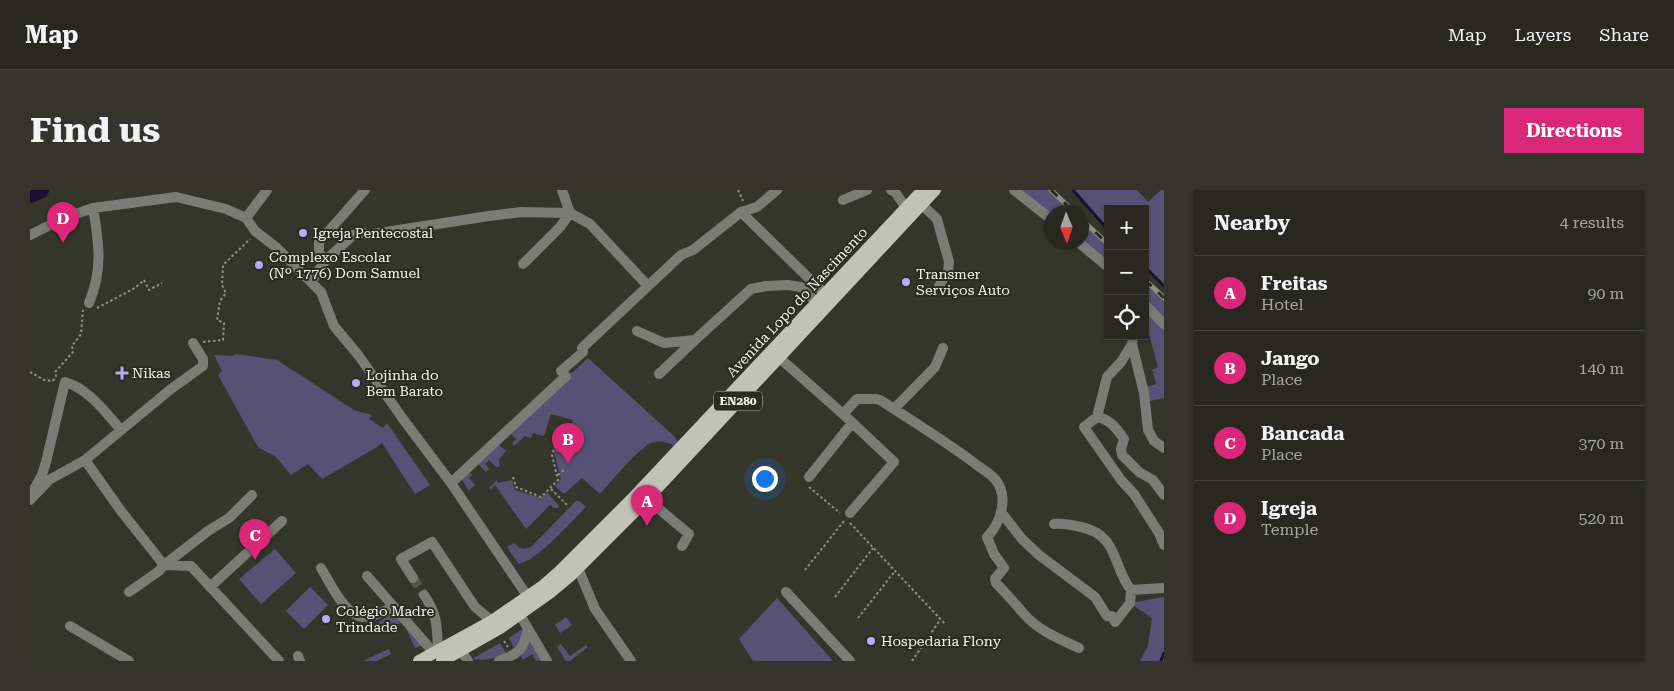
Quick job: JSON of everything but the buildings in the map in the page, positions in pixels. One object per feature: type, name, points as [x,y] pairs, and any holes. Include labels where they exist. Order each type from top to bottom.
[{"type":"main road","name":"Avenida Lopo do Nascimento","points":[[438,655],[464,656],[552,591],[578,568],[647,499],[776,354],[821,298],[922,190]]},
{"type":"main road","name":"Avenida Lopo do Nascimento","points":[[419,661],[438,655],[528,597],[574,558],[935,190]]},
{"type":"street","points":[[246,218],[267,190]]},
{"type":"street","points":[[325,261],[319,253],[319,242],[365,190]]},
{"type":"street","points":[[562,190],[570,213]]},
{"type":"street","points":[[451,483],[566,376],[561,371],[583,352],[582,348],[681,255],[694,250],[744,211],[757,207],[777,190]]},
{"type":"street","points":[[843,200],[868,190]]},
{"type":"street","points":[[891,190],[895,192],[906,208]]},
{"type":"street","points":[[1014,190],[1044,214]]},
{"type":"street","points":[[30,235],[64,218],[93,208],[176,197],[226,209],[246,218],[258,233],[321,292],[334,326],[360,356],[398,413],[451,483],[528,597]]},
{"type":"street","points":[[922,204],[938,219],[949,262],[948,271],[940,286]]},
{"type":"street","points":[[89,305],[99,267],[99,243],[93,208]]},
{"type":"street","points":[[744,211],[821,298]]},
{"type":"street","points":[[311,282],[325,261],[353,235],[358,233],[362,232],[368,235],[521,212],[570,213],[590,224],[648,286]]},
{"type":"street","points":[[523,264],[560,227],[570,213]]},
{"type":"street","points":[[1088,250],[1104,264]]},
{"type":"street","points":[[659,374],[751,289],[788,285],[801,287],[821,298]]},
{"type":"street","points":[[1149,309],[1164,324]]},
{"type":"street","points":[[637,331],[664,343],[695,340]]},
{"type":"street","points":[[1132,340],[1121,362],[1107,377],[1097,416],[1084,427],[1121,480],[1134,494],[1159,533],[1164,546]]},
{"type":"street","points":[[1132,340],[1144,393],[1148,430],[1154,441],[1164,448]]},
{"type":"street","points":[[30,500],[49,480],[85,460],[171,389],[203,366],[203,359],[193,343]]},
{"type":"street","points":[[894,409],[935,368],[943,348]]},
{"type":"street","points":[[776,354],[894,462],[848,515]]},
{"type":"street","points":[[30,496],[42,475],[46,462],[65,382],[73,384],[92,397],[121,430]]},
{"type":"street","points":[[843,414],[858,398],[876,399],[958,450],[994,478],[1000,489],[1002,505],[999,520],[987,537],[994,554],[1004,568],[995,579],[996,583],[1015,602],[1025,616],[1050,634],[1078,648]]},
{"type":"street","points":[[1097,416],[1113,424],[1124,439],[1121,449],[1122,455],[1139,472],[1153,480],[1164,495]]},
{"type":"street","points":[[808,477],[852,423]]},
{"type":"street","points":[[85,460],[121,511],[164,565],[191,566],[279,661]]},
{"type":"street","points":[[129,592],[159,571],[208,531],[229,518],[252,495]]},
{"type":"street","points":[[647,499],[688,534],[682,546]]},
{"type":"street","points":[[1001,512],[1022,539],[1067,577],[1095,597],[1107,616],[1112,616],[1115,622],[1130,603],[1131,590],[1104,538],[1094,530],[1061,523],[1054,524]]},
{"type":"street","points":[[210,588],[282,521]]},
{"type":"street","points":[[413,578],[401,559],[432,542],[475,607],[492,620]]},
{"type":"street","points":[[321,568],[337,596],[353,612],[362,617],[376,615],[393,607]]},
{"type":"street","points":[[578,568],[595,609],[631,661]]},
{"type":"street","points":[[367,576],[438,655]]},
{"type":"street","points":[[1131,590],[1164,588]]},
{"type":"street","points":[[786,592],[850,661]]},
{"type":"street","points":[[424,595],[433,608],[437,625],[438,655]]},
{"type":"street","points":[[520,614],[547,661]]},
{"type":"street","points":[[70,626],[129,661]]},
{"type":"street","points":[[499,661],[508,658],[522,649],[528,629]]},
{"type":"path","points":[[738,190],[744,211]]},
{"type":"path","points":[[193,343],[223,340],[224,323],[217,320],[220,301],[226,293],[222,285],[223,265],[258,233]]},
{"type":"path","points":[[52,381],[56,376],[55,372],[73,352],[72,346],[81,334],[89,305],[135,288],[144,280],[149,290],[162,283]]},
{"type":"path","points":[[30,372],[44,380],[65,382]]},
{"type":"path","points":[[513,477],[516,488],[541,497],[558,480],[552,455],[556,442],[565,445]]},
{"type":"path","points":[[557,476],[564,470]]},
{"type":"path","points":[[808,477],[806,484],[848,515],[873,548],[946,625]]},
{"type":"path","points":[[550,488],[566,505]]},
{"type":"path","points":[[805,570],[848,515]]},
{"type":"path","points":[[835,597],[873,548]]},
{"type":"path","points":[[858,618],[895,571]]},
{"type":"path","points":[[912,661],[941,619]]},
{"type":"shaded area","points":[[1014,190],[1051,190],[1067,205],[1044,205],[1044,214]]},
{"type":"shaded area","points":[[1073,190],[1137,190],[1148,202],[1161,190],[1164,190],[1164,286],[1149,271],[1149,205],[1104,205],[1104,225],[1089,208],[1089,205],[1086,205]]},
{"type":"shaded area","points":[[1089,226],[1104,240],[1104,263],[1089,249]]},
{"type":"shaded area","points":[[1149,284],[1164,298],[1164,401],[1163,398],[1146,402],[1143,388],[1156,384],[1152,370],[1158,367],[1149,334]]},
{"type":"shaded area","points":[[235,354],[277,360],[354,410],[372,415],[369,419],[383,428],[387,423],[430,485],[415,494],[382,443],[322,479],[308,464],[291,475],[276,457],[258,447],[218,375],[222,371],[214,355],[233,356]]},
{"type":"shaded area","points":[[588,358],[675,437],[678,443],[675,446],[662,442],[649,444],[631,460],[600,494],[582,478],[564,494],[555,486],[561,479],[553,451],[556,441],[566,444],[573,420],[551,414],[544,436],[533,433],[531,438],[525,436],[514,446],[512,443],[516,439],[510,433],[498,444],[506,451],[499,459],[500,466],[496,467],[489,460],[485,464],[489,469],[486,472],[478,464],[470,472],[472,475],[469,478],[475,485],[469,491],[460,477]]},
{"type":"shaded area","points":[[497,480],[498,483],[512,480],[515,490],[541,498],[547,492],[559,506],[554,508],[550,505],[526,529],[495,485],[491,489],[489,488]]},
{"type":"shaded area","points":[[576,501],[579,501],[586,507],[542,550],[524,562],[518,563],[507,547],[514,543],[522,549],[532,546]]},
{"type":"shaded area","points":[[275,549],[296,573],[261,604],[239,579]]},
{"type":"shaded area","points":[[310,587],[328,605],[304,629],[286,611]]},
{"type":"shaded area","points":[[1164,597],[1164,661],[1140,661],[1148,646],[1152,618],[1130,603]]},
{"type":"shaded area","points":[[777,598],[833,661],[753,661],[739,639]]},
{"type":"shaded area","points":[[394,611],[423,645],[415,648],[403,622],[378,633],[374,626]]},
{"type":"shaded area","points":[[566,617],[572,625],[560,633],[555,625]]},
{"type":"shaded area","points":[[522,629],[524,634],[522,643],[514,648],[509,638]]},
{"type":"shaded area","points":[[530,638],[543,660],[536,661],[532,654],[523,660],[520,655]]},
{"type":"shaded area","points":[[500,643],[506,653],[489,659],[472,659]]},
{"type":"shaded area","points":[[561,644],[570,656],[586,645],[588,647],[570,661],[566,661],[557,647]]},
{"type":"shaded area","points":[[389,649],[391,654],[377,661],[363,661]]},
{"type":"waterway","points":[[30,194],[40,190]]},
{"type":"waterway","points":[[1073,190],[1104,225]]},
{"type":"waterway","points":[[1149,271],[1164,286]]},
{"type":"waterway","points":[[1161,661],[1164,653]]},
{"type":"tunnel","points":[[413,578],[424,595]]},
{"type":"railway","points":[[1051,190],[1067,205]]},
{"type":"railway","points":[[1089,226],[1104,240]]},
{"type":"railway","points":[[1149,284],[1164,298]]},
{"type":"place","name":"Igreja Pentecostal","points":[[303,233]]},
{"type":"place","name":"Igreja","points":[[63,243]]},
{"type":"place","name":"Complexo Escolar (Nº 1776) Dom Samuel","points":[[259,265]]},
{"type":"place","name":"Transmer Serviços Auto","points":[[906,282]]},
{"type":"place","name":"Nikas","points":[[122,373]]},
{"type":"place","name":"Lojinha do Bem Barato","points":[[356,383]]},
{"type":"place","name":"Jango","points":[[568,464]]},
{"type":"place","name":"Freitas","points":[[647,526]]},
{"type":"place","name":"Bancada","points":[[255,560]]},
{"type":"place","name":"Colégio Madre Trindade","points":[[326,619]]},
{"type":"place","name":"Hospedaria Flony","points":[[871,641]]}]
